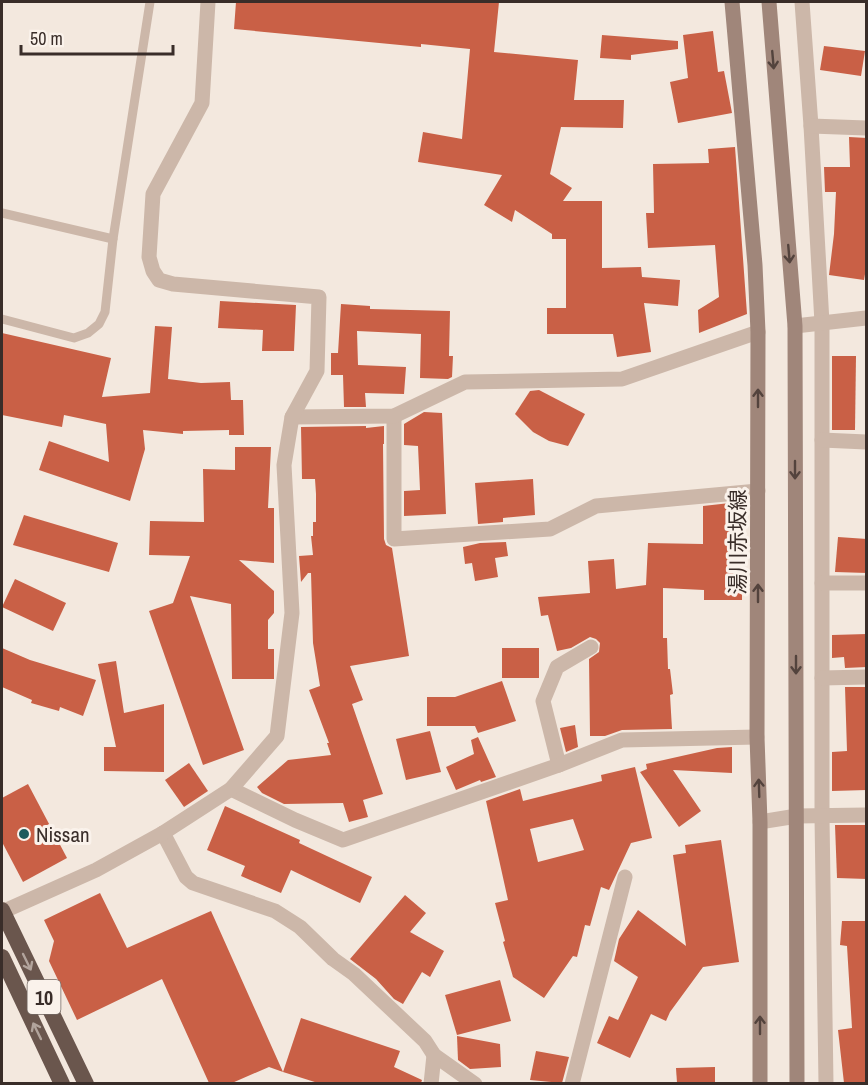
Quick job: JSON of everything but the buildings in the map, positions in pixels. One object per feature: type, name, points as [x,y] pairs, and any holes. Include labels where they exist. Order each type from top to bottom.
[{"type":"highway","name":"10","points":[[2,911],[86,1083]]},
{"type":"highway","name":"10","points":[[2,957],[62,1083]]},
{"type":"main road","name":"湯川赤坂線","points":[[732,2],[755,265],[758,332],[757,737],[760,822],[760,1083]]},
{"type":"main road","points":[[769,2],[795,326],[797,1083]]},
{"type":"street","points":[[2,911],[96,870],[164,833],[231,789],[277,736],[291,613],[284,465],[292,417],[317,371],[319,297],[173,284],[159,280],[153,271],[149,257],[153,194],[202,103],[208,2]]},
{"type":"street","points":[[802,2],[812,126],[822,323],[822,817],[826,1083]]},
{"type":"street","points":[[812,126],[867,128]]},
{"type":"street","points":[[795,326],[867,318]]},
{"type":"street","points":[[292,417],[394,416],[465,382],[622,379],[758,332]]},
{"type":"street","points":[[394,416],[394,539],[550,529],[596,506],[758,491]]},
{"type":"street","points":[[822,440],[867,442]]},
{"type":"street","points":[[822,583],[867,583]]},
{"type":"street","points":[[558,765],[543,701],[556,668],[591,647]]},
{"type":"street","points":[[822,678],[867,677]]},
{"type":"street","points":[[231,789],[343,840],[558,765],[622,740],[757,737]]},
{"type":"street","points":[[760,822],[797,816],[867,815]]},
{"type":"street","points":[[164,833],[186,877],[193,883],[275,910],[287,917],[333,959],[354,974],[425,1041],[434,1055],[475,1083]]},
{"type":"street","points":[[572,1083],[626,877]]},
{"type":"street","points":[[431,1083],[434,1055]]},
{"type":"lane","points":[[2,319],[74,338],[88,333],[99,324],[105,312],[113,239],[150,2]]},
{"type":"lane","points":[[2,213],[113,239]]},
{"type":"place","name":"Nissan","points":[[24,834]]}]
